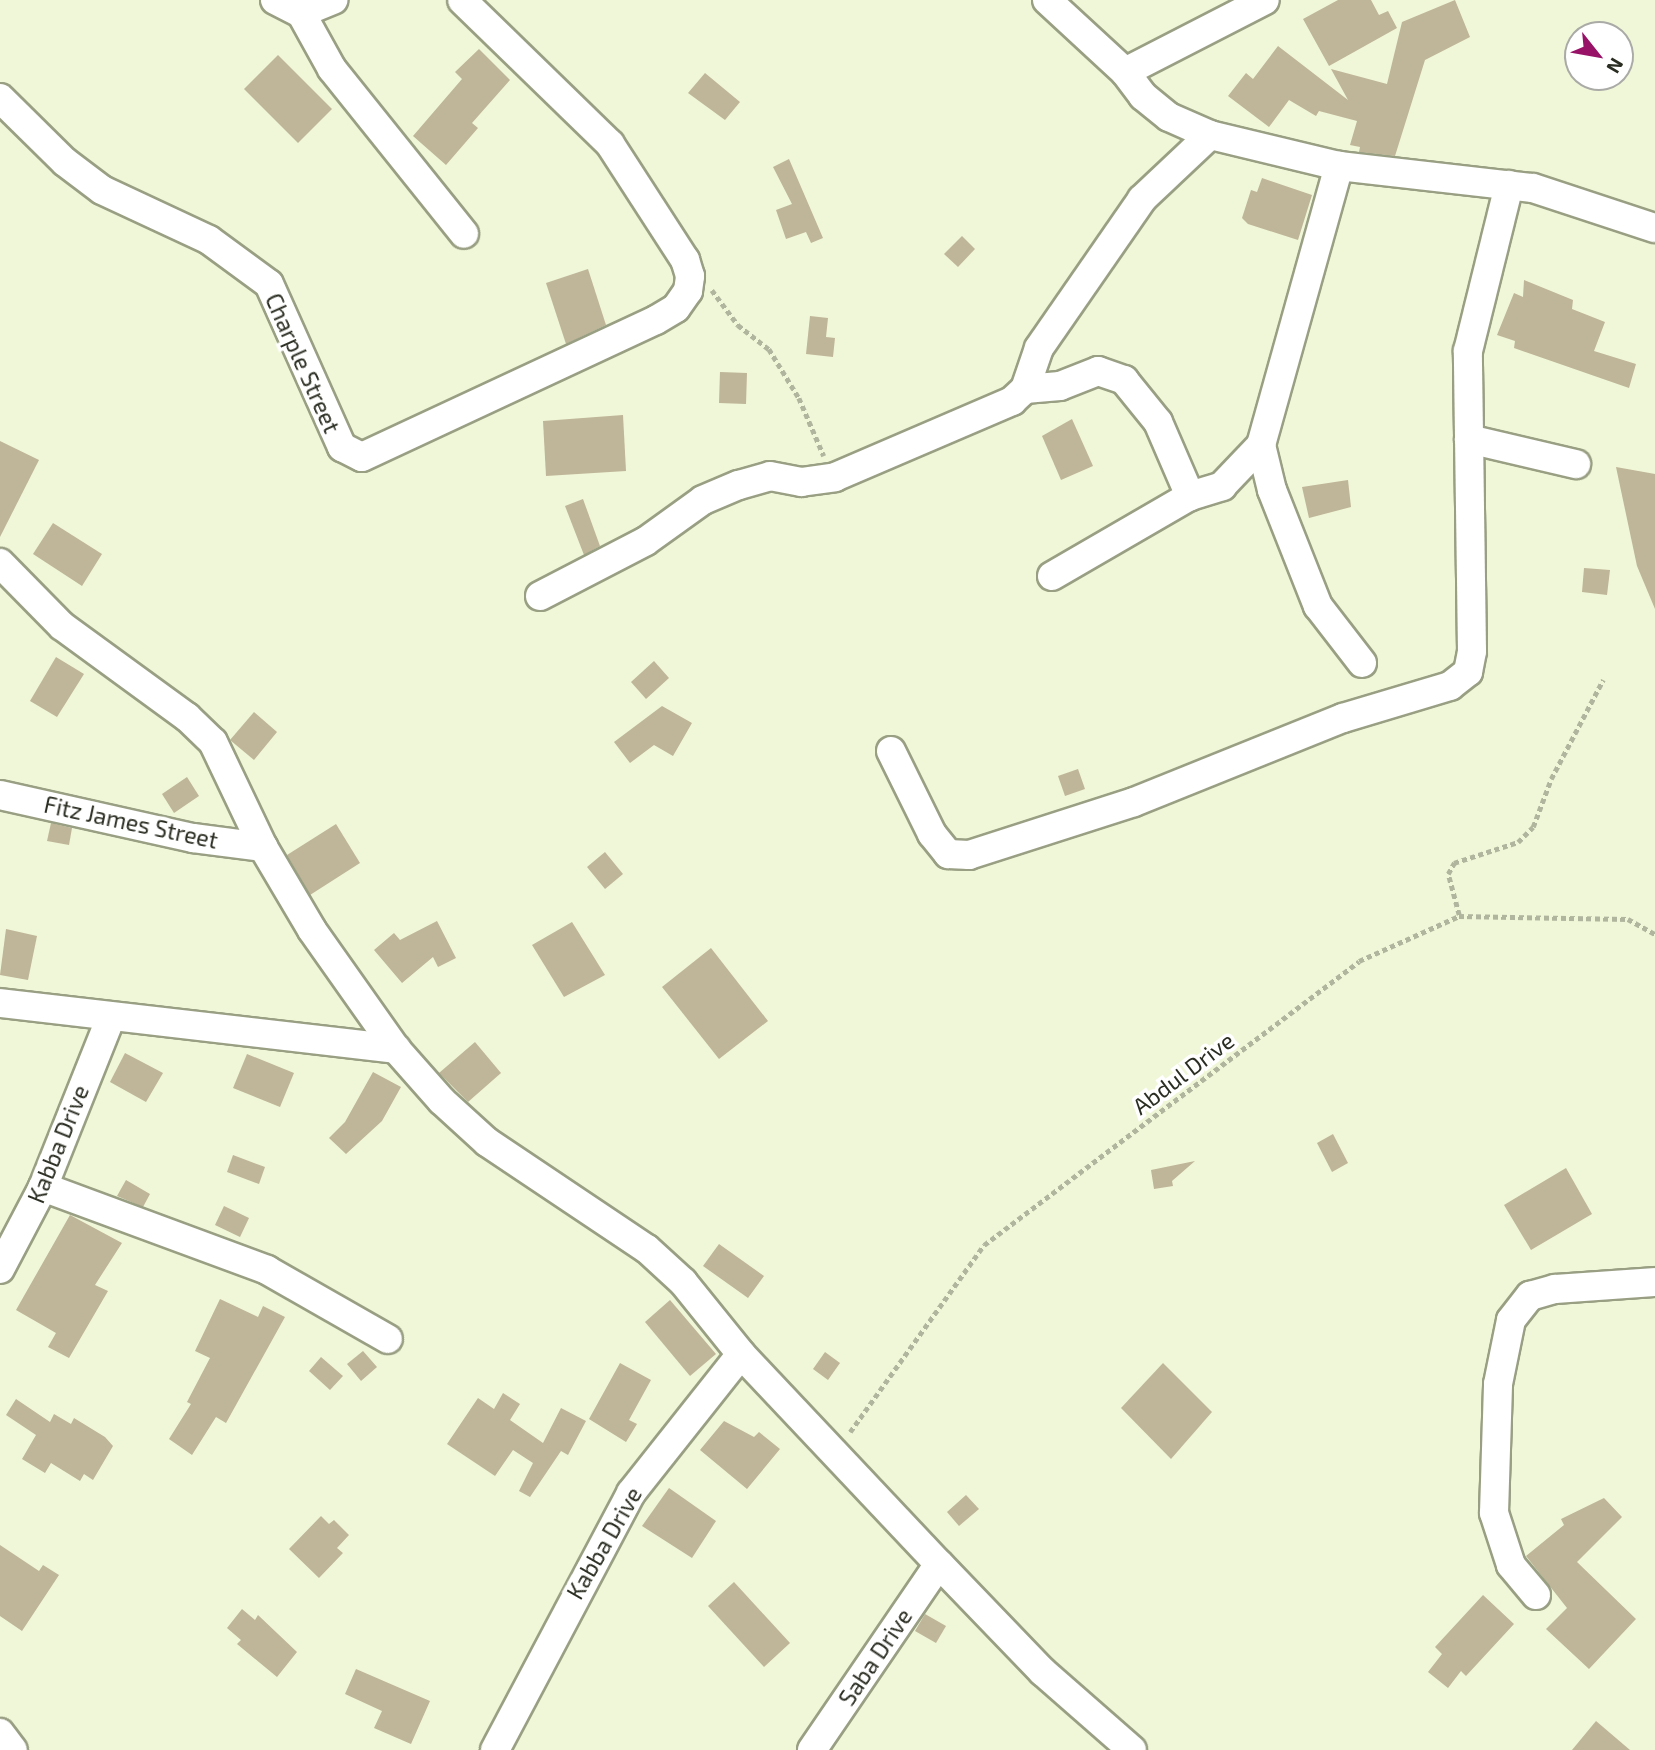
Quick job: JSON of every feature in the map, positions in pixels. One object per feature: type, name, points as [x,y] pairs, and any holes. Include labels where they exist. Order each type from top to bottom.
[{"type":"street","points":[[275,0],[301,13],[332,69],[464,234]]},
{"type":"street","points":[[301,13],[334,0]]},
{"type":"street","points":[[462,0],[610,144],[690,276]]},
{"type":"street","points":[[1047,0],[1125,72],[1143,96],[1169,117],[1210,135],[1339,166],[1509,185],[1655,228]]},
{"type":"street","points":[[1125,72],[1265,0]]},
{"type":"street","name":"Charple Street","points":[[0,98],[65,162],[102,190],[209,240],[268,285],[336,436],[350,455],[372,454],[656,320],[676,308],[688,291],[690,276]]},
{"type":"street","points":[[1025,389],[1038,348],[1142,199],[1210,135]]},
{"type":"street","points":[[1052,576],[1190,496],[1222,486],[1261,446],[1339,166]]},
{"type":"street","points":[[891,751],[932,834],[947,855],[969,855],[1134,803],[1343,718],[1450,686],[1468,673],[1472,651],[1468,351],[1509,185]]},
{"type":"street","points":[[540,596],[646,541],[703,500],[739,485],[770,476],[801,482],[835,477],[995,412],[1025,389],[1060,386],[1098,370],[1124,380],[1158,422],[1190,496]]},
{"type":"street","points":[[1469,439],[1576,464]]},
{"type":"street","points":[[1261,446],[1272,490],[1318,606],[1362,663]]},
{"type":"street","points":[[0,563],[62,626],[187,717],[213,742],[263,847],[312,930],[396,1049],[442,1101],[487,1142],[647,1249],[684,1282],[741,1354],[939,1564],[1043,1672],[1132,1750]]},
{"type":"street","name":"Fitz James Street","points":[[0,795],[193,838],[263,847]]},
{"type":"street","points":[[0,1003],[396,1049]]},
{"type":"street","name":"Kabba Drive","points":[[0,1269],[43,1187],[111,1017]]},
{"type":"street","points":[[43,1187],[267,1270],[388,1339]]},
{"type":"street","points":[[1536,1595],[1511,1565],[1494,1513],[1498,1384],[1511,1320],[1530,1296],[1542,1292],[1655,1282]]},
{"type":"street","name":"Kabba Drive","points":[[495,1750],[631,1493],[741,1354]]},
{"type":"street","name":"Saba Drive","points":[[812,1750],[939,1564]]},
{"type":"street","points":[[0,1733],[13,1750]]},
{"type":"path","points":[[690,276],[718,294],[738,325],[769,349],[799,398],[835,477]]},
{"type":"path","points":[[1459,916],[1448,874],[1454,863],[1518,842],[1533,827],[1551,779],[1603,680]]},
{"type":"path","name":"Abdul Drive","points":[[836,1452],[984,1245],[1359,961],[1459,916],[1628,919],[1655,934]]},
{"type":"building","points":[[1338,0],[1371,0],[1379,15],[1388,11],[1397,28],[1329,66],[1303,19]]},
{"type":"building","points":[[1455,0],[1470,37],[1425,60],[1395,156],[1359,152],[1360,147],[1350,145],[1357,121],[1319,111],[1316,116],[1289,100],[1269,127],[1228,96],[1246,73],[1253,79],[1278,46],[1348,100],[1331,69],[1387,84],[1402,22]]},
{"type":"building","points":[[479,49],[510,80],[472,123],[478,128],[446,165],[413,136],[462,79],[455,72]]},
{"type":"building","points":[[278,55],[332,109],[298,143],[244,89]]},
{"type":"building","points":[[705,73],[740,102],[725,120],[688,93]]},
{"type":"building","points":[[789,159],[823,238],[811,243],[806,232],[786,239],[776,210],[792,204],[773,167]]},
{"type":"building","points":[[1262,178],[1312,195],[1298,240],[1248,224],[1242,218],[1251,190],[1257,192]]},
{"type":"building","points":[[962,236],[975,249],[958,267],[944,254]]},
{"type":"building","points":[[588,269],[606,325],[566,344],[546,283]]},
{"type":"building","points":[[1524,280],[1573,300],[1572,309],[1605,322],[1594,351],[1636,364],[1629,388],[1514,348],[1515,341],[1497,335],[1514,293],[1523,297]]},
{"type":"building","points":[[810,316],[828,318],[826,337],[835,338],[833,357],[806,354]]},
{"type":"building","points":[[720,372],[747,373],[746,404],[719,403]]},
{"type":"building","points":[[623,415],[626,471],[546,476],[543,421]]},
{"type":"building","points":[[1072,419],[1093,466],[1061,480],[1042,436]]},
{"type":"building","points":[[0,441],[39,460],[0,537]]},
{"type":"building","points":[[1616,467],[1655,474],[1655,609],[1637,566]]},
{"type":"building","points":[[1348,480],[1351,507],[1309,518],[1302,487]]},
{"type":"building","points":[[583,499],[600,546],[584,555],[565,506]]},
{"type":"building","points":[[53,523],[102,554],[82,586],[33,554]]},
{"type":"building","points":[[1584,568],[1610,570],[1607,595],[1582,592]]},
{"type":"building","points":[[56,657],[84,674],[57,717],[30,701]]},
{"type":"building","points":[[654,661],[669,678],[646,699],[631,682]]},
{"type":"building","points":[[662,706],[692,723],[673,756],[654,745],[630,763],[614,742]]},
{"type":"building","points":[[254,712],[277,732],[254,760],[230,740]]},
{"type":"building","points":[[1078,769],[1085,789],[1065,796],[1058,776]]},
{"type":"building","points":[[187,777],[199,796],[174,813],[162,794]]},
{"type":"building","points":[[51,823],[72,828],[69,845],[47,841]]},
{"type":"building","points":[[336,824],[360,863],[310,895],[287,855]]},
{"type":"building","points":[[605,852],[623,874],[605,889],[587,867]]},
{"type":"building","points":[[437,921],[456,958],[438,967],[433,957],[402,983],[374,950],[394,933],[400,940]]},
{"type":"building","points":[[572,922],[605,975],[564,997],[532,945]]},
{"type":"building","points":[[6,929],[37,936],[28,980],[0,975]]},
{"type":"building","points":[[711,948],[768,1021],[719,1059],[662,987]]},
{"type":"building","points":[[475,1042],[501,1073],[468,1102],[439,1073]]},
{"type":"building","points":[[125,1053],[163,1073],[146,1102],[110,1082]]},
{"type":"building","points":[[247,1054],[294,1073],[280,1107],[233,1088]]},
{"type":"building","points":[[373,1072],[401,1087],[382,1121],[346,1154],[329,1138],[345,1122]]},
{"type":"building","points":[[1333,1134],[1348,1163],[1332,1172],[1317,1143]]},
{"type":"building","points":[[233,1155],[265,1167],[259,1184],[227,1172]]},
{"type":"building","points":[[1195,1161],[1172,1181],[1173,1186],[1154,1189],[1151,1170]]},
{"type":"building","points":[[1566,1168],[1592,1214],[1531,1250],[1504,1205]]},
{"type":"building","points":[[126,1180],[150,1194],[143,1207],[117,1196]]},
{"type":"building","points":[[224,1206],[249,1218],[240,1237],[215,1225]]},
{"type":"building","points":[[70,1215],[122,1243],[95,1285],[108,1291],[69,1358],[48,1347],[56,1333],[16,1310]]},
{"type":"building","points":[[719,1244],[764,1276],[748,1298],[703,1266]]},
{"type":"building","points":[[220,1299],[258,1317],[263,1306],[285,1317],[226,1423],[216,1417],[192,1455],[169,1439],[191,1404],[187,1402],[210,1358],[195,1351]]},
{"type":"building","points":[[670,1300],[716,1354],[690,1376],[645,1322]]},
{"type":"building","points":[[363,1351],[377,1367],[361,1381],[347,1364]]},
{"type":"building","points":[[825,1352],[840,1363],[828,1380],[813,1369]]},
{"type":"building","points":[[321,1357],[343,1376],[330,1390],[309,1371]]},
{"type":"building","points":[[620,1363],[651,1380],[629,1420],[637,1424],[626,1442],[589,1419]]},
{"type":"building","points":[[1163,1363],[1212,1412],[1171,1459],[1121,1408]]},
{"type":"building","points":[[503,1393],[520,1404],[510,1420],[543,1443],[561,1408],[586,1421],[568,1455],[561,1451],[530,1497],[519,1491],[533,1463],[513,1450],[495,1476],[447,1444],[478,1398],[494,1409]]},
{"type":"building","points":[[16,1399],[50,1422],[54,1414],[71,1424],[74,1418],[105,1437],[113,1446],[93,1480],[84,1474],[80,1481],[51,1463],[45,1473],[22,1459],[36,1435],[6,1415]]},
{"type":"building","points":[[724,1421],[754,1437],[759,1432],[780,1449],[747,1489],[700,1450]]},
{"type":"building","points":[[669,1488],[716,1521],[692,1558],[642,1526]]},
{"type":"building","points":[[966,1495],[979,1509],[959,1526],[947,1512]]},
{"type":"building","points":[[1604,1498],[1622,1517],[1577,1562],[1636,1619],[1589,1669],[1546,1629],[1567,1608],[1526,1556],[1564,1525],[1561,1519]]},
{"type":"building","points":[[321,1516],[329,1524],[334,1520],[349,1535],[337,1548],[343,1553],[319,1578],[289,1549]]},
{"type":"building","points":[[0,1545],[39,1571],[43,1565],[59,1575],[22,1631],[0,1616]]},
{"type":"building","points":[[734,1582],[790,1643],[764,1667],[708,1606]]},
{"type":"building","points":[[1483,1595],[1514,1624],[1466,1676],[1461,1671],[1448,1688],[1428,1672],[1442,1654],[1435,1647]]},
{"type":"building","points":[[242,1609],[255,1620],[258,1615],[297,1652],[277,1677],[237,1644],[241,1640],[227,1628]]},
{"type":"building","points":[[925,1614],[946,1626],[936,1643],[915,1631]]},
{"type":"building","points":[[356,1669],[430,1701],[411,1744],[374,1728],[382,1711],[345,1694]]},
{"type":"building","points":[[1596,1721],[1630,1750],[1572,1750]]}]
